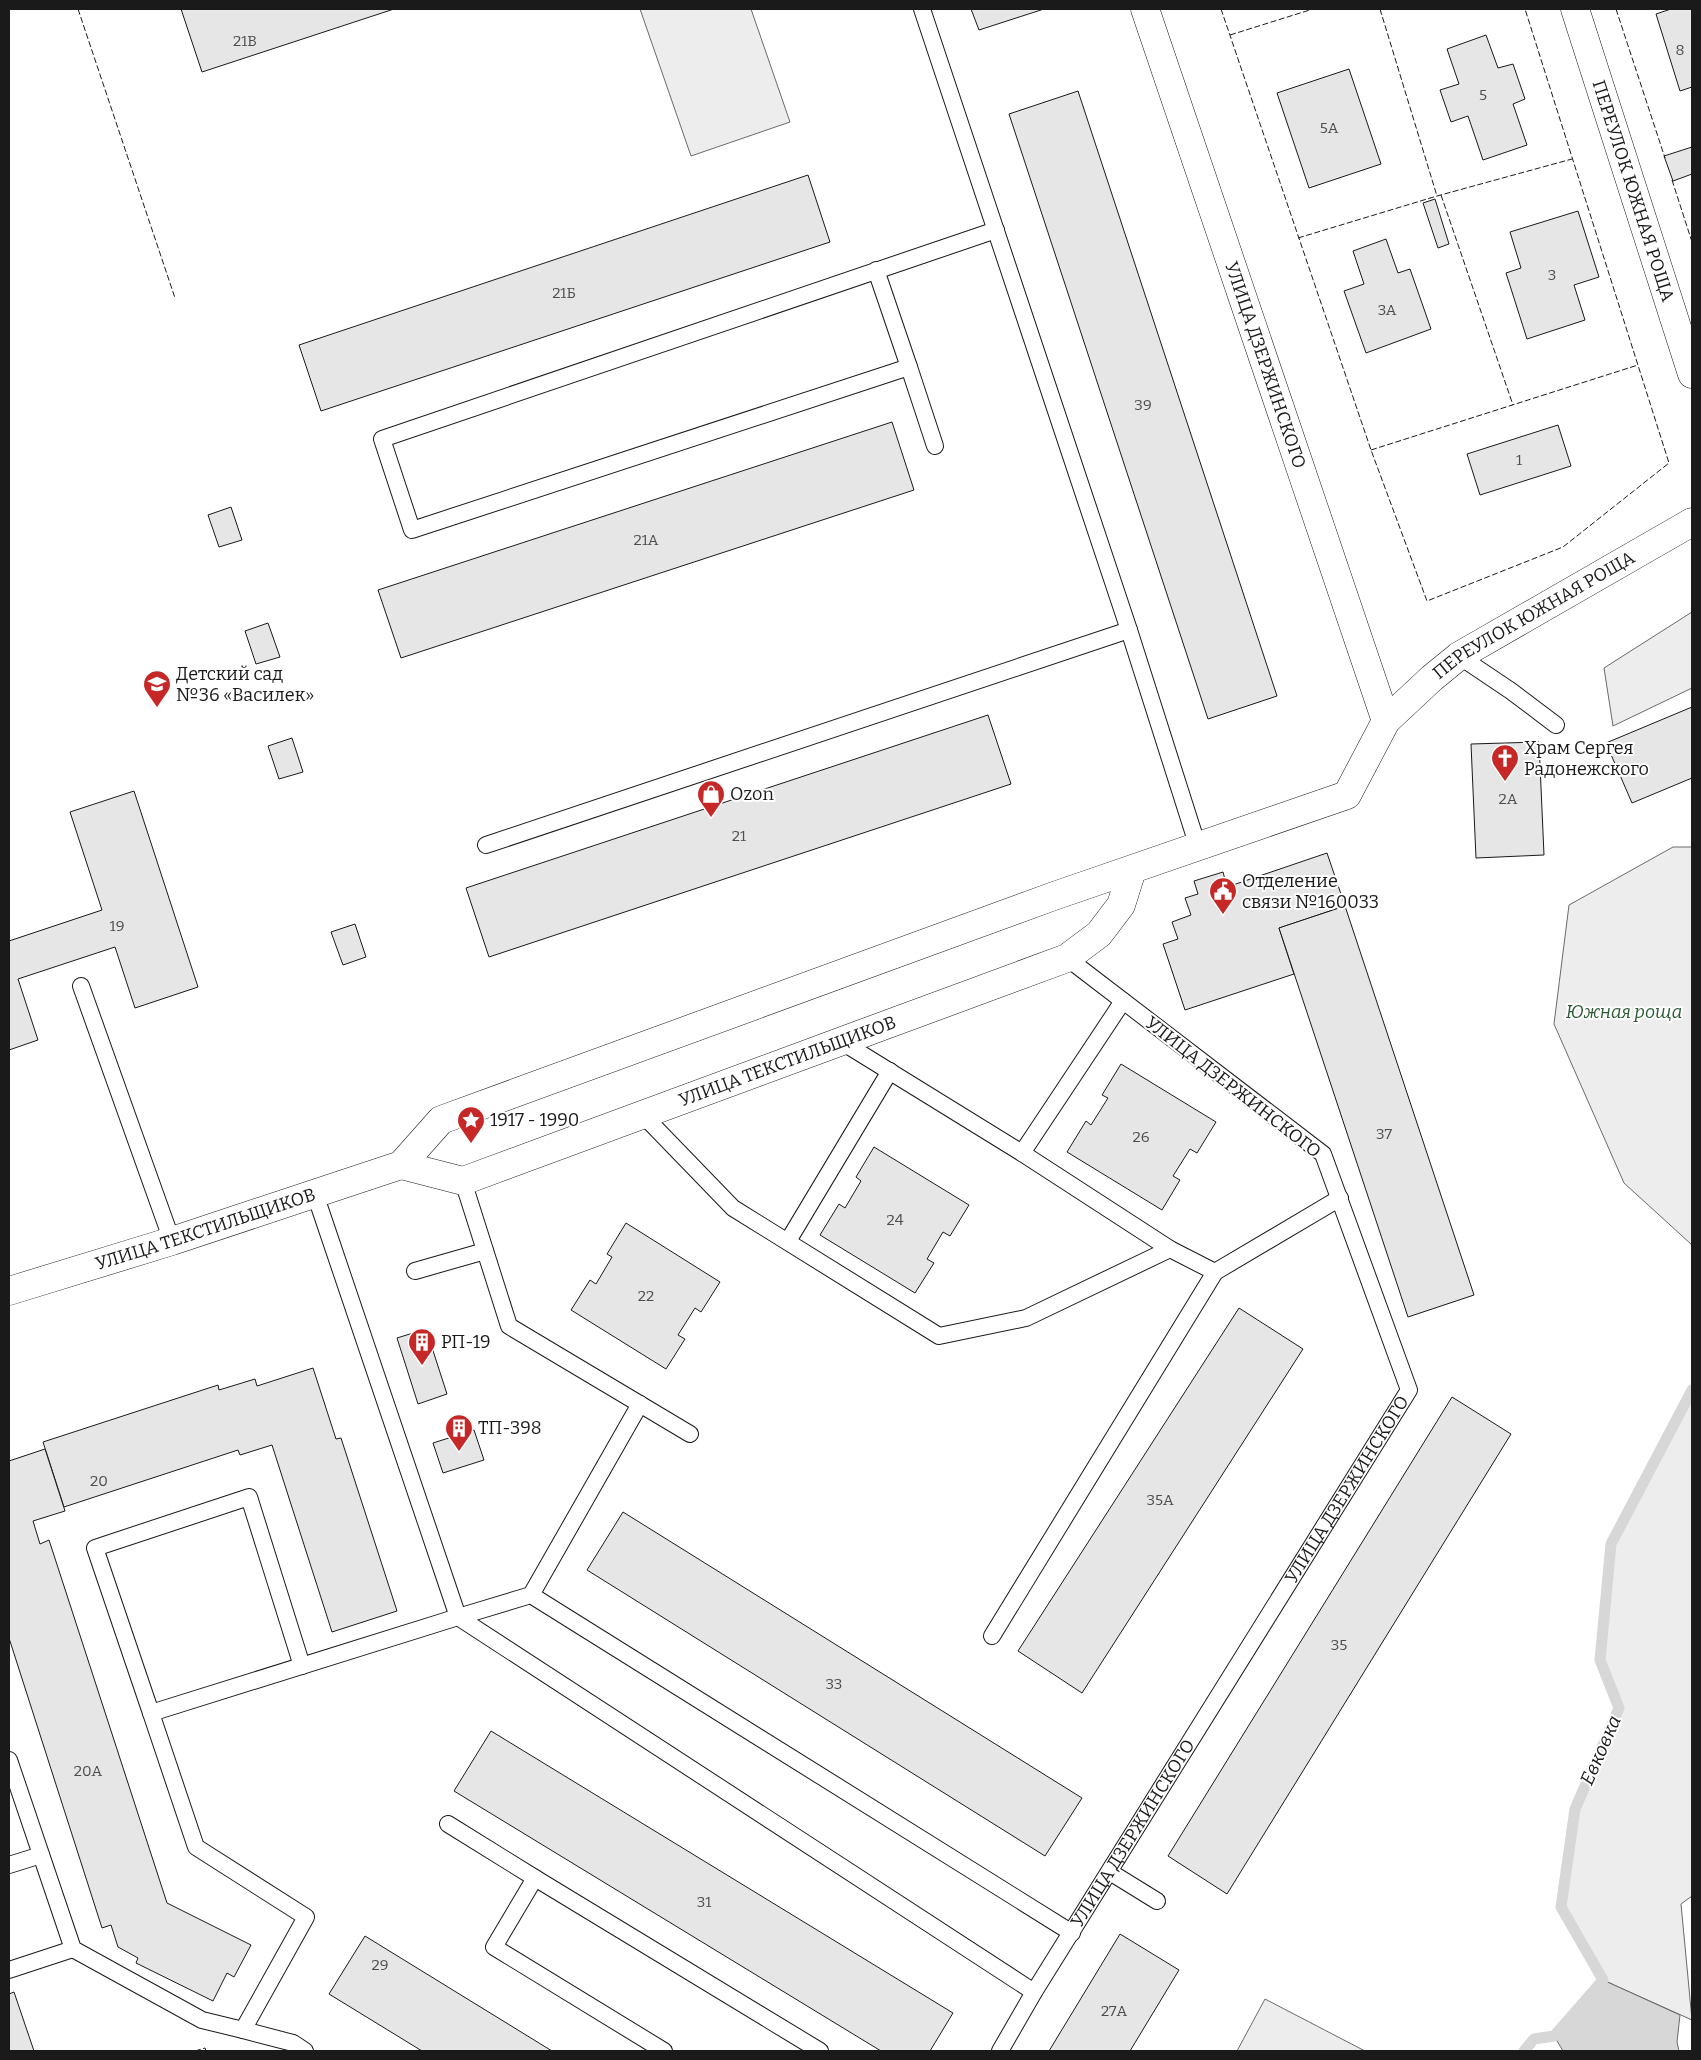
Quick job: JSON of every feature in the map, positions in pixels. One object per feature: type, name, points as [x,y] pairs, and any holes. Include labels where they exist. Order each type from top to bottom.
[{"type":"street","name":"УЛИЦА ДЗЕРЖИНСКОГО","points":[[1145,9],[1386,721]]},
{"type":"street","name":"ПЕРЕУЛОК ЮЖНАЯ РОЩА","points":[[1575,9],[1692,374]]},
{"type":"street","name":"ПЕРЕУЛОК ЮЖНАЯ РОЩА","points":[[1386,721],[1432,678],[1459,656],[1692,522]]},
{"type":"street","name":"УЛИЦА ТЕКСТИЛЬЩИКОВ","points":[[9,1291],[172,1241],[401,1165],[441,1120],[1054,896],[1347,795],[1386,721]]},
{"type":"street","name":"УЛИЦА ТЕКСТИЛЬЩИКОВ","points":[[463,1181],[1067,958],[1100,934],[1121,905],[1132,870]]},
{"type":"street","points":[[401,1165],[463,1181]]},
{"type":"lane","points":[[922,9],[1129,630],[1198,847]]},
{"type":"lane","points":[[909,367],[412,530],[382,438],[996,230]]},
{"type":"lane","points":[[876,270],[936,446]]},
{"type":"lane","points":[[486,846],[1129,630]]},
{"type":"lane","points":[[1459,656],[1512,691],[1556,725]]},
{"type":"lane","name":"УЛИЦА ДЗЕРЖИНСКОГО","points":[[1000,2051],[1034,1992],[1410,1390],[1323,1154],[1067,958]]},
{"type":"lane","points":[[81,986],[172,1241]]},
{"type":"lane","points":[[1022,1153],[1123,1001]]},
{"type":"lane","points":[[842,1042],[1022,1153],[1170,1249],[1215,1272]]},
{"type":"lane","points":[[788,1241],[890,1071]]},
{"type":"lane","points":[[642,1115],[733,1208],[939,1336],[1026,1318],[1170,1249]]},
{"type":"lane","points":[[463,1181],[510,1326],[690,1434]]},
{"type":"lane","points":[[315,1194],[458,1617],[1034,1992]]},
{"type":"lane","points":[[992,1636],[1215,1272],[1340,1198]]},
{"type":"lane","points":[[415,1270],[485,1251]]},
{"type":"lane","points":[[151,1713],[531,1595],[640,1404]]},
{"type":"lane","points":[[243,2030],[306,1917],[196,1848],[95,1548],[249,1497],[302,1666]]},
{"type":"lane","points":[[531,1595],[1072,1933]]},
{"type":"lane","points":[[9,1760],[73,1949],[202,2020],[293,2043],[306,2051]]},
{"type":"lane","points":[[448,1824],[820,2051]]},
{"type":"lane","points":[[9,1865],[41,1855]]},
{"type":"lane","points":[[1110,1872],[1157,1901]]},
{"type":"lane","points":[[535,1878],[494,1947],[664,2051]]},
{"type":"lane","points":[[9,1970],[73,1949]]},
{"type":"shaded area","points":[[640,9],[751,9],[790,122],[691,156]]},
{"type":"shaded area","points":[[1692,612],[1692,688],[1613,726],[1604,668]]},
{"type":"shaded area","name":"Южная роща","points":[[1673,847],[1692,847],[1692,1245],[1624,1183],[1554,1024],[1569,905]]},
{"type":"shaded area","points":[[1692,1390],[1692,1896],[1681,1904],[1692,2020],[1603,1980],[1561,1907],[1575,1809],[1619,1708],[1600,1660],[1611,1544]]},
{"type":"shaded area","points":[[1603,1980],[1680,2015],[1677,2042],[1679,2051],[1563,2051],[1554,2036]]},
{"type":"shaded area","points":[[1265,1999],[1365,2051],[1237,2051]]},
{"type":"building","points":[[181,9],[394,9],[202,72]]},
{"type":"building","points":[[971,9],[1044,9],[979,30]]},
{"type":"building","points":[[1671,9],[1692,9],[1692,87],[1680,91],[1656,14]]},
{"type":"building","points":[[1486,35],[1498,68],[1513,64],[1525,99],[1513,104],[1527,145],[1483,160],[1468,116],[1451,122],[1440,90],[1459,84],[1447,49]]},
{"type":"building","points":[[1349,69],[1381,164],[1309,188],[1277,93]]},
{"type":"building","points":[[1078,91],[1277,696],[1208,719],[1009,114]]},
{"type":"building","points":[[1692,147],[1692,174],[1673,181],[1664,156]]},
{"type":"building","points":[[808,175],[830,242],[321,411],[299,345]]},
{"type":"building","points":[[1435,199],[1449,244],[1438,248],[1423,203]]},
{"type":"building","points":[[1578,211],[1599,277],[1574,285],[1585,320],[1527,339],[1506,273],[1521,268],[1510,232]]},
{"type":"building","points":[[1386,239],[1398,273],[1410,269],[1431,329],[1366,353],[1344,291],[1364,284],[1353,251]]},
{"type":"building","points":[[892,422],[914,490],[401,658],[378,590]]},
{"type":"building","points":[[1558,425],[1571,466],[1480,495],[1467,454]]},
{"type":"building","points":[[231,507],[242,540],[219,547],[208,515]]},
{"type":"building","points":[[268,623],[280,657],[256,664],[245,631]]},
{"type":"building","points":[[1692,707],[1692,778],[1632,803],[1606,743]]},
{"type":"building","points":[[988,715],[1011,784],[489,957],[466,888]]},
{"type":"building","points":[[292,738],[303,772],[279,779],[268,746]]},
{"type":"building","points":[[1539,742],[1544,855],[1476,858],[1471,744]]},
{"type":"building","points":[[134,791],[198,987],[135,1008],[115,947],[18,979],[38,1040],[9,1050],[9,941],[102,910],[70,812]]},
{"type":"building","points":[[1327,853],[1345,906],[1279,928],[1294,974],[1185,1010],[1163,944],[1178,939],[1172,922],[1191,915],[1185,898],[1198,894],[1194,881],[1223,872],[1227,887]]},
{"type":"building","points":[[1345,906],[1474,1295],[1408,1317],[1279,928]]},
{"type":"building","points":[[355,924],[366,957],[343,965],[331,932]]},
{"type":"building","points":[[1121,1064],[1216,1122],[1197,1153],[1190,1149],[1173,1176],[1180,1180],[1162,1210],[1067,1152],[1086,1121],[1091,1125],[1108,1098],[1102,1095]]},
{"type":"building","points":[[874,1147],[969,1205],[950,1236],[943,1232],[927,1259],[934,1263],[915,1293],[820,1235],[839,1204],[845,1208],[861,1181],[856,1177]]},
{"type":"building","points":[[626,1223],[720,1282],[701,1312],[695,1308],[678,1335],[685,1339],[666,1369],[571,1310],[590,1280],[596,1284],[612,1257],[607,1254]]},
{"type":"building","points":[[1239,1308],[1303,1349],[1082,1693],[1018,1651]]},
{"type":"building","name":"РП-19","points":[[426,1329],[447,1394],[418,1404],[397,1338]]},
{"type":"building","points":[[313,1368],[336,1439],[341,1438],[397,1611],[332,1632],[272,1445],[240,1455],[238,1450],[64,1507],[43,1442],[218,1385],[219,1390],[255,1379],[257,1386]]},
{"type":"building","points":[[1452,1397],[1511,1434],[1227,1894],[1168,1856]]},
{"type":"building","name":"ТП-398","points":[[474,1430],[484,1460],[443,1473],[433,1443]]},
{"type":"building","points":[[45,1449],[65,1511],[33,1521],[40,1544],[49,1540],[167,1903],[251,1945],[234,1977],[227,1973],[213,2001],[136,1963],[138,1958],[118,1947],[111,1925],[102,1928],[9,1638],[9,1461]]},
{"type":"building","points":[[623,1512],[1082,1798],[1045,1856],[587,1570]]},
{"type":"building","points":[[491,1731],[953,2013],[930,2051],[881,2051],[454,1791]]},
{"type":"building","points":[[1120,1934],[1179,1970],[1130,2051],[1049,2051]]},
{"type":"building","points":[[365,1936],[552,2051],[422,2051],[329,1994]]},
{"type":"building","points":[[14,1992],[34,2051],[9,2051],[9,1994]]},
{"type":"waterway","name":"Евковка","points":[[1524,2051],[1534,2039],[1554,2036],[1603,1980],[1561,1907],[1575,1809],[1619,1708],[1600,1660],[1611,1544],[1692,1390]]},
{"type":"fence","points":[[78,9],[175,298]]},
{"type":"fence","points":[[1221,9],[1371,450],[1427,601],[1563,547],[1669,463],[1525,9]]},
{"type":"fence","points":[[1230,35],[1313,9]]},
{"type":"fence","points":[[1380,9],[1437,196]]},
{"type":"fence","points":[[1616,9],[1665,158]]},
{"type":"fence","points":[[1298,238],[1437,196],[1572,159]]},
{"type":"fence","points":[[1672,180],[1692,242]]},
{"type":"fence","points":[[1441,195],[1513,405]]},
{"type":"fence","points":[[1371,450],[1638,365]]},
{"type":"fence","points":[[195,2051],[205,2048],[206,2051]]},
{"type":"place","name":"Детский сад №36 «Василек»","points":[[157,708]]},
{"type":"place","name":"Храм Сергея Радонежского","points":[[1505,782]]},
{"type":"place","name":"Ozon","points":[[711,818]]},
{"type":"place","name":"Отделение связи №160033","points":[[1223,915]]},
{"type":"place","name":"1917 - 1990","points":[[471,1144]]},
{"type":"place","name":"РП-19","points":[[422,1366]]},
{"type":"place","name":"ТП-398","points":[[459,1452]]}]
